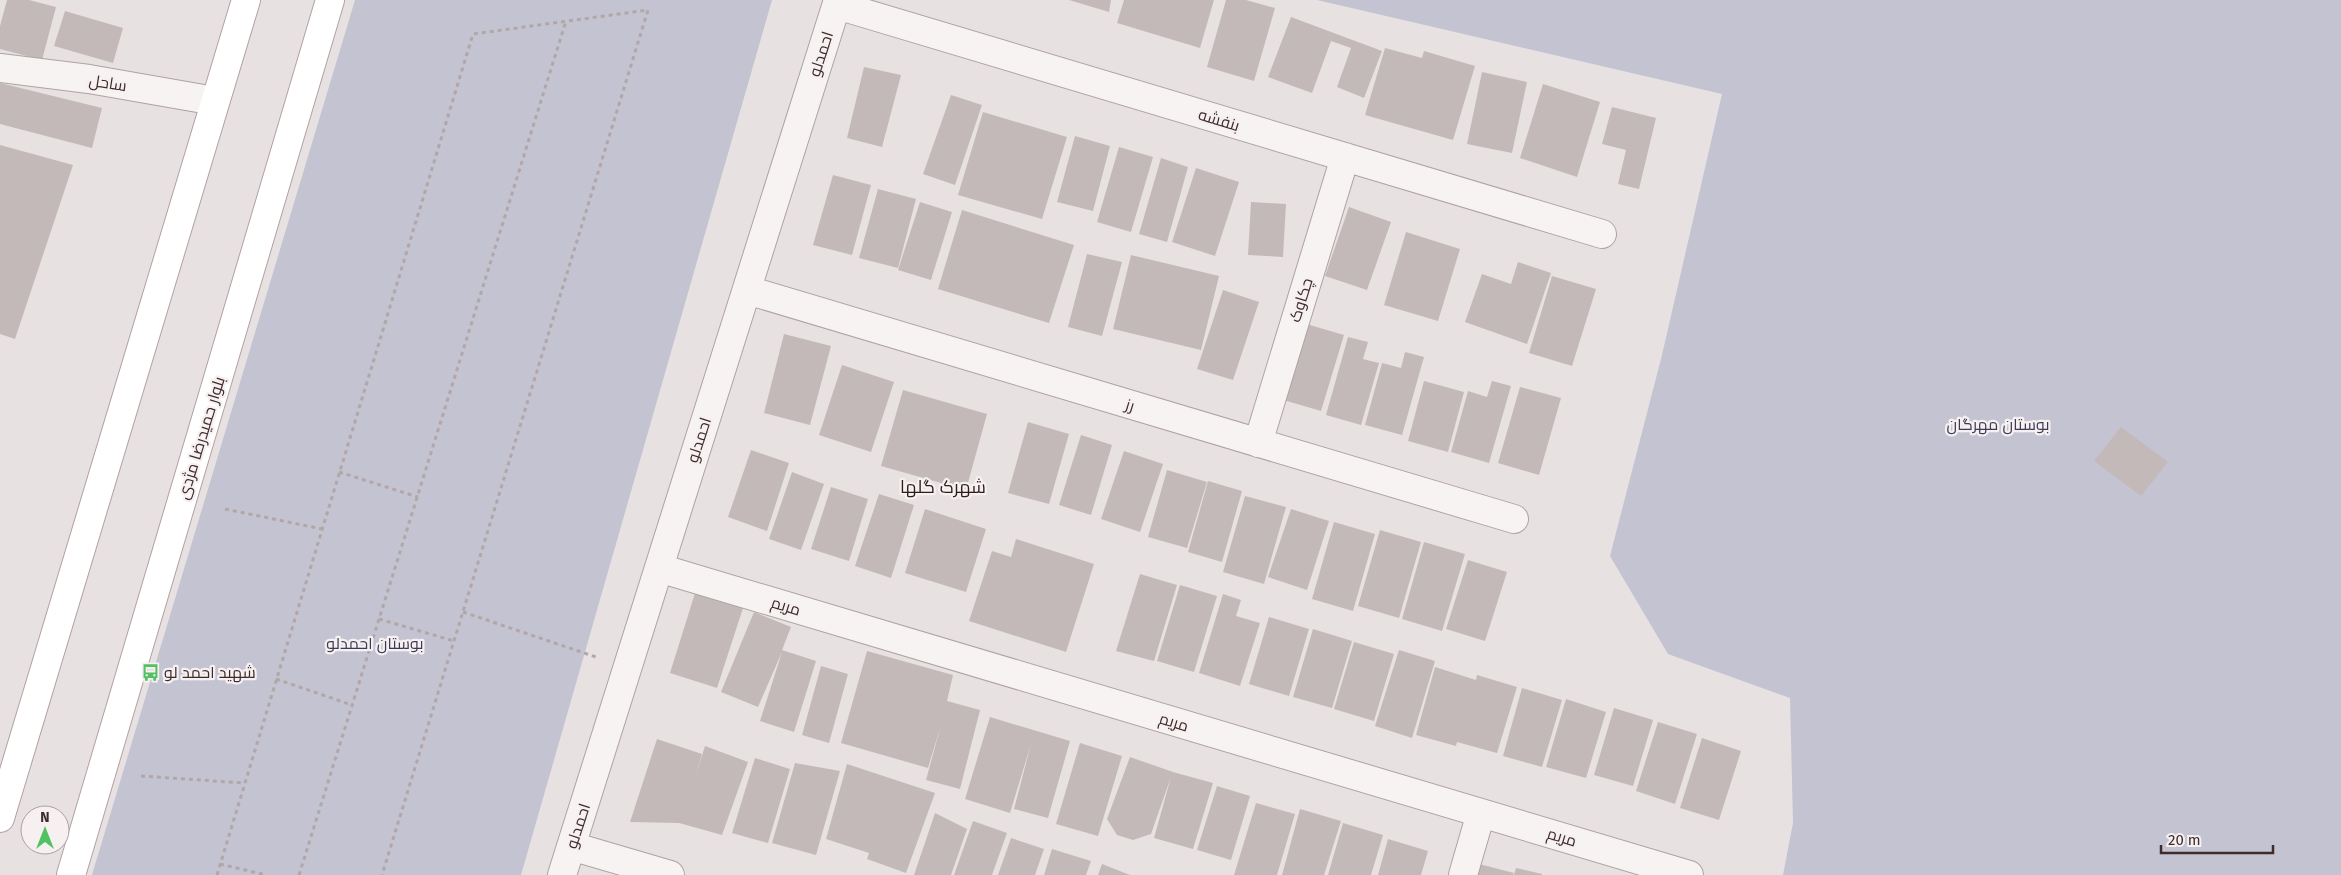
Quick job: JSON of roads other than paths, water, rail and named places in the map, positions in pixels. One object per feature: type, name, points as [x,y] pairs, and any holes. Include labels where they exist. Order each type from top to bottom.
[{"type":"main road","points":[[0,818],[246,0]]},
{"type":"main road","name":"بلوار حمیدرضا مژدی","points":[[71,875],[330,0]]},
{"type":"street","name":"بنفشه","points":[[838,3],[1602,234]]},
{"type":"street","name":"احمدلو","points":[[562,875],[838,3]]},
{"type":"street","name":"ساحل","points":[[0,68],[89,79],[215,101]]},
{"type":"street","name":"چکاوک","points":[[1258,443],[1345,157]]},
{"type":"street","name":"رز","points":[[747,290],[1514,519]]},
{"type":"street","name":"مریم","points":[[659,568],[1689,875]]},
{"type":"street","points":[[1463,875],[1481,813]]},
{"type":"street","points":[[572,846],[670,875]]},
{"type":"place","name":"شهید احمد لو","points":[[150,672]]},
{"type":"district","name":"شهرک گلها","points":[[943,487]]},
{"type":"park label","name":"بوستان مهرگان","points":[[1998,424]]},
{"type":"park label","name":"بوستان احمدلو","points":[[375,643]]}]
